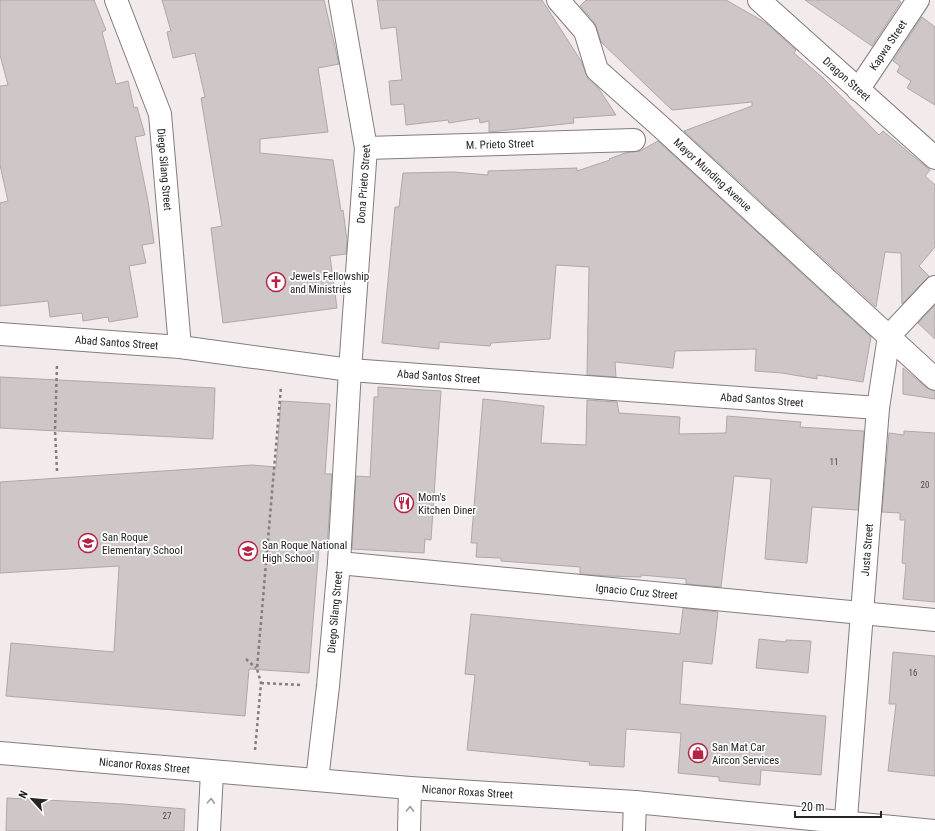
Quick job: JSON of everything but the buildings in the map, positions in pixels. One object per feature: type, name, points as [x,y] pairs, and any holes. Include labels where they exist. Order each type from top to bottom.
[{"type":"street","name":"Diego Silang Street","points":[[116,0],[160,114],[180,347]]},
{"type":"street","name":"Dona Prieto Street","points":[[340,0],[366,148],[350,370]]},
{"type":"street","name":"Mayor Munding Avenue","points":[[558,0],[585,31],[597,70],[935,379]]},
{"type":"street","name":"Dragon Street","points":[[759,0],[935,158]]},
{"type":"street","name":"Kapwa Street","points":[[858,90],[918,0]]},
{"type":"street","name":"M. Prieto Street","points":[[366,148],[634,140]]},
{"type":"street","points":[[889,336],[935,287]]},
{"type":"street","name":"Abad Santos Street","points":[[0,334],[180,347],[350,370],[878,408]]},
{"type":"street","name":"Justa Street","points":[[845,826],[878,408],[889,336]]},
{"type":"street","name":"Diego Silang Street","points":[[317,780],[328,686],[339,563],[350,370]]},
{"type":"street","name":"Ignacio Cruz Street","points":[[339,563],[935,620]]},
{"type":"street","name":"Nicanor Roxas Street","points":[[0,753],[410,788],[635,802],[845,826],[935,831]]},
{"type":"street","points":[[209,831],[212,772]]},
{"type":"street","points":[[409,831],[410,788]]},
{"type":"street","points":[[634,831],[635,802]]},
{"type":"path","points":[[56,380],[55,430],[57,471]]},
{"type":"path","points":[[252,775],[261,683],[257,669],[281,382]]},
{"type":"path","points":[[246,659],[257,669]]},
{"type":"path","points":[[261,683],[328,686]]},
{"type":"place","name":"Jewels Fellowship and Ministries","points":[[276,282]]},
{"type":"place","name":"Mom's Kitchen Diner","points":[[404,503]]},
{"type":"place","name":"San Roque Elementary School","points":[[88,543]]},
{"type":"place","name":"San Roque National High School","points":[[248,551]]},
{"type":"place","name":"San Mat Car Aircon Services","points":[[698,753]]}]
